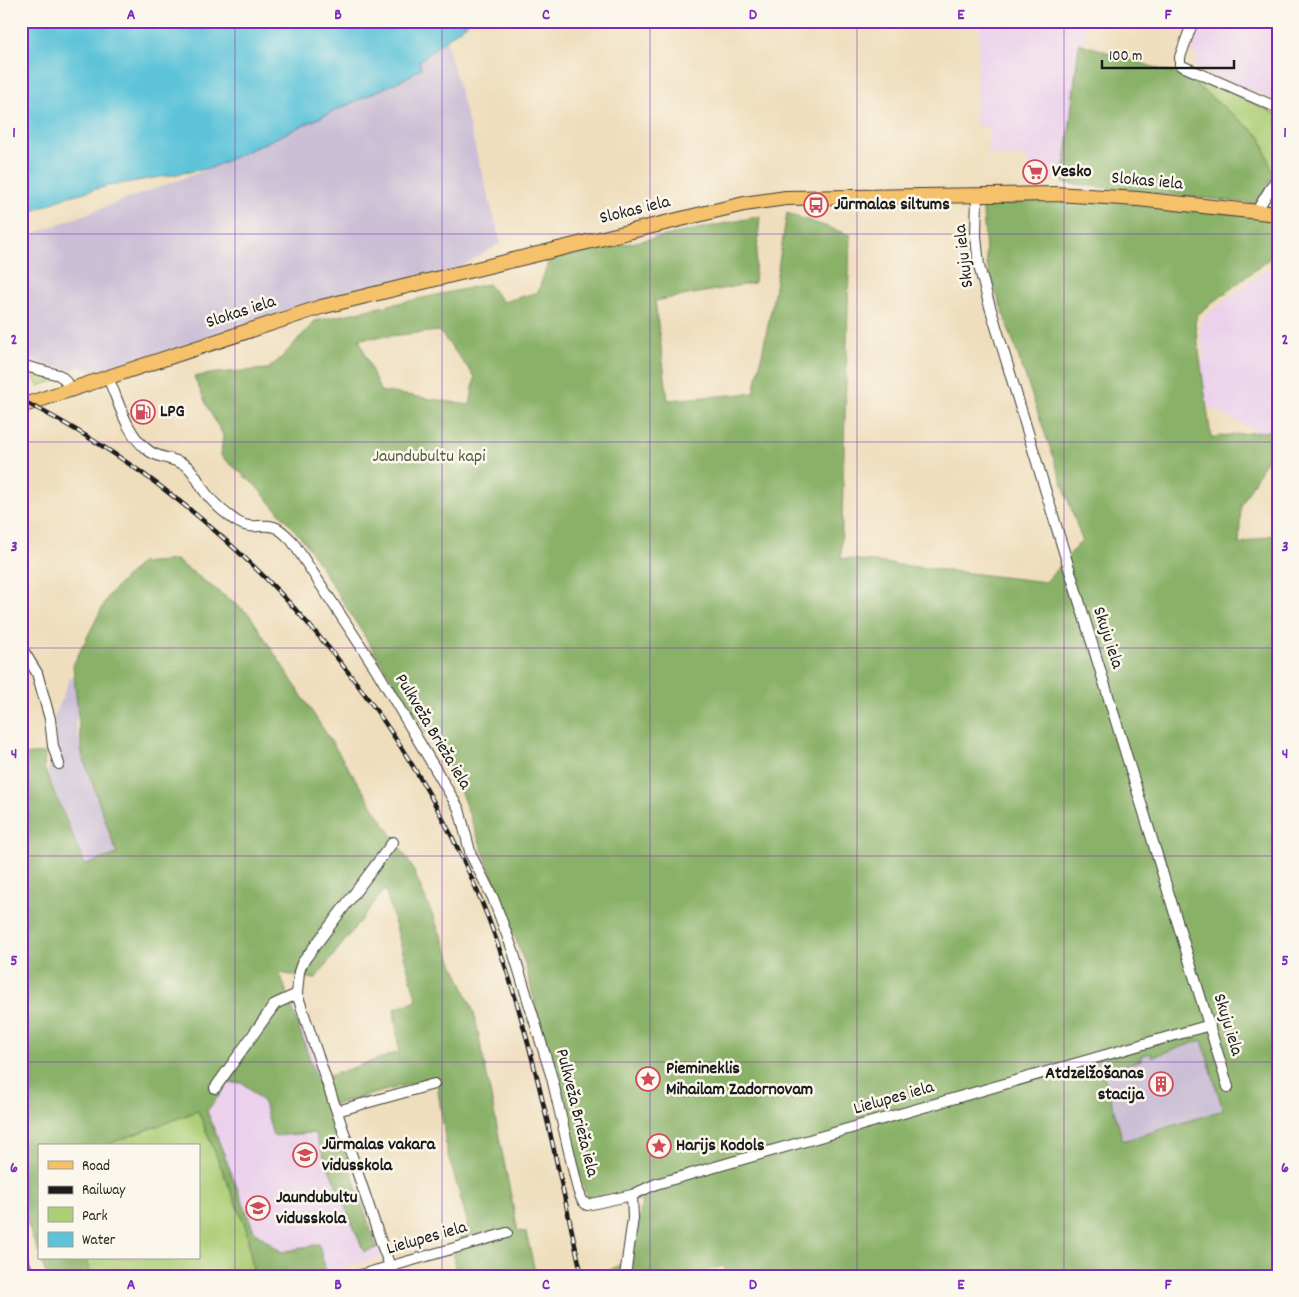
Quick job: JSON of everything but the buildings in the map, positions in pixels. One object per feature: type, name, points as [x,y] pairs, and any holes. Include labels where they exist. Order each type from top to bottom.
[{"type":"main road","name":"Slokas iela","points":[[21,406],[322,307],[744,204],[818,196],[1056,194],[1138,199],[1278,214]]},
{"type":"street","points":[[1193,21],[1180,57],[1180,65],[1278,108]]},
{"type":"street","points":[[1256,212],[1278,176]]},
{"type":"street","name":"Skuju iela","points":[[977,194],[976,236],[979,266],[988,300],[1066,563],[1228,1087]]},
{"type":"street","points":[[21,365],[59,375],[71,389]]},
{"type":"street","name":"Pulkveža Brieža iela","points":[[108,378],[129,427],[149,452],[181,462],[189,468],[206,493],[238,522],[246,526],[273,527],[282,531],[292,541],[376,669],[404,719],[446,786],[459,809],[471,855],[493,898],[513,951],[552,1078],[578,1190],[582,1200],[587,1205]]},
{"type":"street","points":[[21,647],[37,672],[50,719],[52,746],[60,764]]},
{"type":"street","points":[[392,1271],[297,994],[299,972],[302,963],[393,842]]},
{"type":"street","points":[[215,1088],[275,1004],[297,994]]},
{"type":"street","name":"Lielupes iela","points":[[587,1205],[632,1195],[666,1181],[1210,1025]]},
{"type":"street","points":[[337,1111],[434,1084]]},
{"type":"street","points":[[625,1276],[633,1218],[632,1195]]},
{"type":"street","name":"Lielupes iela","points":[[357,1276],[392,1271],[507,1233]]},
{"type":"street","points":[[21,1254],[29,1276]]},
{"type":"shaded area","points":[[980,21],[1086,21],[1070,180],[1028,180],[1028,158],[987,154],[989,127],[975,125]]},
{"type":"shaded area","points":[[1199,21],[1278,21],[1278,101],[1192,66],[1197,55],[1191,52],[1196,41],[1192,38]]},
{"type":"shaded area","points":[[446,40],[501,243],[438,280],[322,307],[108,378],[80,366],[70,371],[21,357],[21,238],[211,168],[418,62]]},
{"type":"shaded area","points":[[1278,260],[1278,443],[1204,404],[1201,367],[1204,357],[1200,326],[1204,317]]},
{"type":"shaded area","points":[[70,678],[87,685],[75,723],[82,754],[109,829],[146,870],[85,865],[48,776],[47,769],[59,764],[54,718]]},
{"type":"shaded area","points":[[293,999],[381,1257],[315,1276],[254,1276],[246,1228],[198,1111]]},
{"type":"shaded area","points":[[1202,1040],[1223,1110],[1123,1141],[1103,1072],[1141,1060],[1140,1056],[1150,1053],[1152,1056]]},
{"type":"green space","points":[[1079,43],[1187,78],[1261,137],[1273,175],[1257,204],[1063,183]]},
{"type":"green space","points":[[1189,73],[1278,115],[1278,166],[1273,175],[1261,137],[1187,78]]},
{"type":"green space","name":"Jaundubultu kapi","points":[[982,199],[1138,199],[1278,221],[1278,252],[1197,315],[1195,323],[1211,437],[1278,430],[1278,437],[1241,506],[1239,544],[1278,532],[1278,795],[1271,822],[1278,821],[1278,1276],[727,1276],[724,1266],[687,1276],[598,1276],[633,1258],[642,1201],[587,1199],[525,964],[457,782],[305,542],[255,485],[221,456],[223,435],[194,377],[216,373],[268,369],[282,357],[315,321],[488,284],[503,302],[538,292],[549,260],[760,216],[754,283],[655,301],[668,400],[754,393],[772,305],[787,213],[850,235],[841,558],[1046,582],[1082,540],[987,266]],"holes":[[[439,331],[475,377],[470,405],[380,391],[359,339]],[[1202,1040],[1223,1110],[1123,1141],[1103,1072],[1141,1060],[1141,1056],[1150,1053],[1152,1057]]]},
{"type":"green space","points":[[39,373],[55,381],[38,386],[32,376]]},
{"type":"green space","points":[[176,560],[249,614],[411,865],[474,1012],[518,1231],[526,1232],[536,1276],[456,1276],[453,1253],[468,1224],[447,1151],[436,1077],[329,1106],[377,1248],[364,1252],[314,1133],[273,1136],[264,1103],[243,1083],[229,1083],[207,1111],[254,1231],[282,1252],[319,1244],[325,1269],[303,1276],[254,1276],[246,1228],[198,1111],[108,1144],[38,1144],[38,1251],[21,1206],[21,755],[45,753],[44,768],[85,865],[117,854],[82,754],[73,665],[108,596],[140,563]],"holes":[[[385,889],[417,1001],[394,1009],[399,1052],[317,1080],[280,973],[315,979]]]},
{"type":"green space","points":[[198,1111],[246,1228],[254,1276],[92,1276],[86,1260],[200,1260],[200,1144],[108,1144]]},
{"type":"green space","points":[[41,1260],[86,1260],[92,1276],[47,1276]]},
{"type":"water","points":[[21,21],[470,21],[419,61],[421,68],[408,77],[211,168],[108,186],[69,196],[21,216]]},
{"type":"railway","points":[[21,400],[100,445],[175,498],[245,558],[309,625],[367,697],[418,774],[461,855],[496,939],[510,980],[544,1106],[582,1276]]},
{"type":"place","name":"Vesko","points":[[1035,172]]},
{"type":"place","name":"Jūrmalas siltums","points":[[816,205]]},
{"type":"place","name":"LPG","points":[[143,412]]},
{"type":"place","name":"Piemineklis Mihailam Zadornovam","points":[[648,1079]]},
{"type":"place","name":"Atdzelžošanas stacija","points":[[1161,1084]]},
{"type":"place","name":"Harijs Kodols","points":[[659,1146]]},
{"type":"place","name":"Jūrmalas vakara vidusskola","points":[[305,1155]]},
{"type":"place","name":"Jaundubultu vidusskola","points":[[258,1208]]}]
